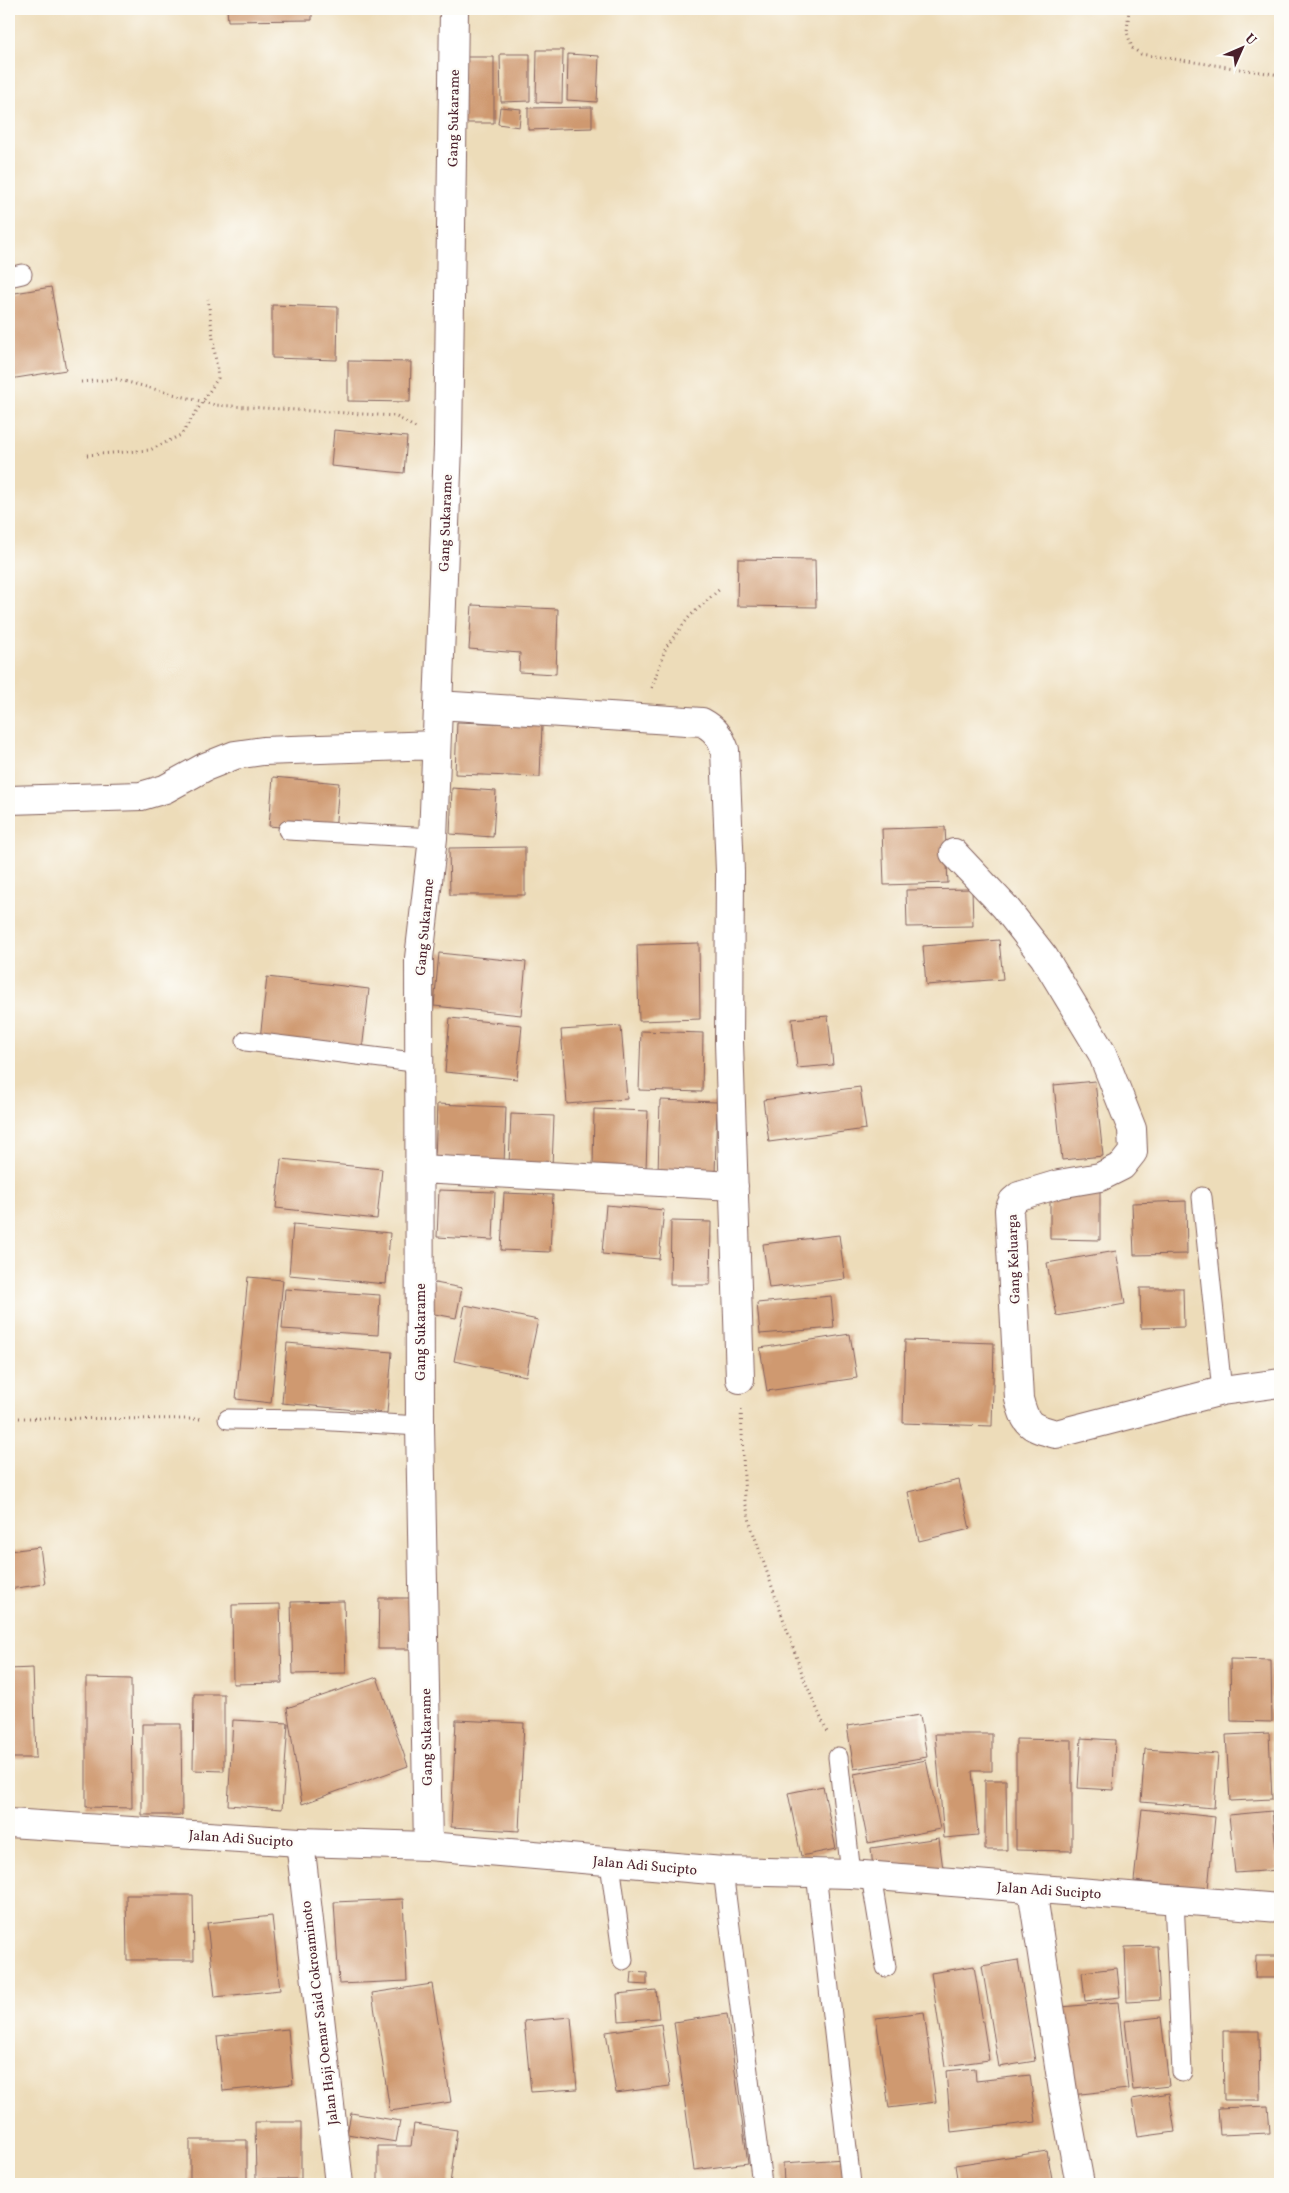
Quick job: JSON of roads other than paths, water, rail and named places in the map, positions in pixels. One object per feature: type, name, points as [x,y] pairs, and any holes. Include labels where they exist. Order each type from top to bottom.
[{"type":"street","name":"Gang Sukarame","points":[[428,1846],[420,1426],[421,1063],[419,958],[433,838],[448,446],[454,9]]},
{"type":"street","points":[[438,705],[702,722],[713,728],[720,737],[725,750],[730,871],[729,1043],[740,1379]]},
{"type":"street","points":[[9,800],[141,796],[165,789],[205,766],[235,755],[263,751],[436,745]]},
{"type":"street","name":"Gang Keluarga","points":[[954,852],[1006,907],[1044,958],[1102,1053],[1132,1129],[1133,1152],[1122,1166],[1100,1177],[1058,1184],[1020,1196],[1013,1201],[1009,1210],[1019,1399],[1024,1415],[1034,1429],[1056,1434],[1222,1391],[1280,1383]]},
{"type":"street","points":[[421,1169],[734,1186]]},
{"type":"street","name":"Jalan Adi Sucipto","points":[[9,1823],[300,1842],[428,1846],[610,1863],[723,1871],[861,1875],[1280,1908]]},
{"type":"street","name":"Jalan Haji Oemar Said Cokroaminoto","points":[[300,1842],[339,2184]]},
{"type":"street","points":[[1032,1889],[1064,2098],[1080,2184]]},
{"type":"lane","points":[[288,830],[433,838]]},
{"type":"lane","points":[[246,1041],[421,1063]]},
{"type":"lane","points":[[1202,1197],[1222,1391]]},
{"type":"lane","points":[[228,1419],[315,1420],[420,1426]]},
{"type":"lane","points":[[838,1757],[861,1875],[886,1966]]},
{"type":"lane","points":[[610,1863],[623,1960]]},
{"type":"lane","points":[[723,1871],[762,2184]]},
{"type":"lane","points":[[816,1873],[851,2184]]},
{"type":"lane","points":[[1174,1900],[1182,2072]]}]
